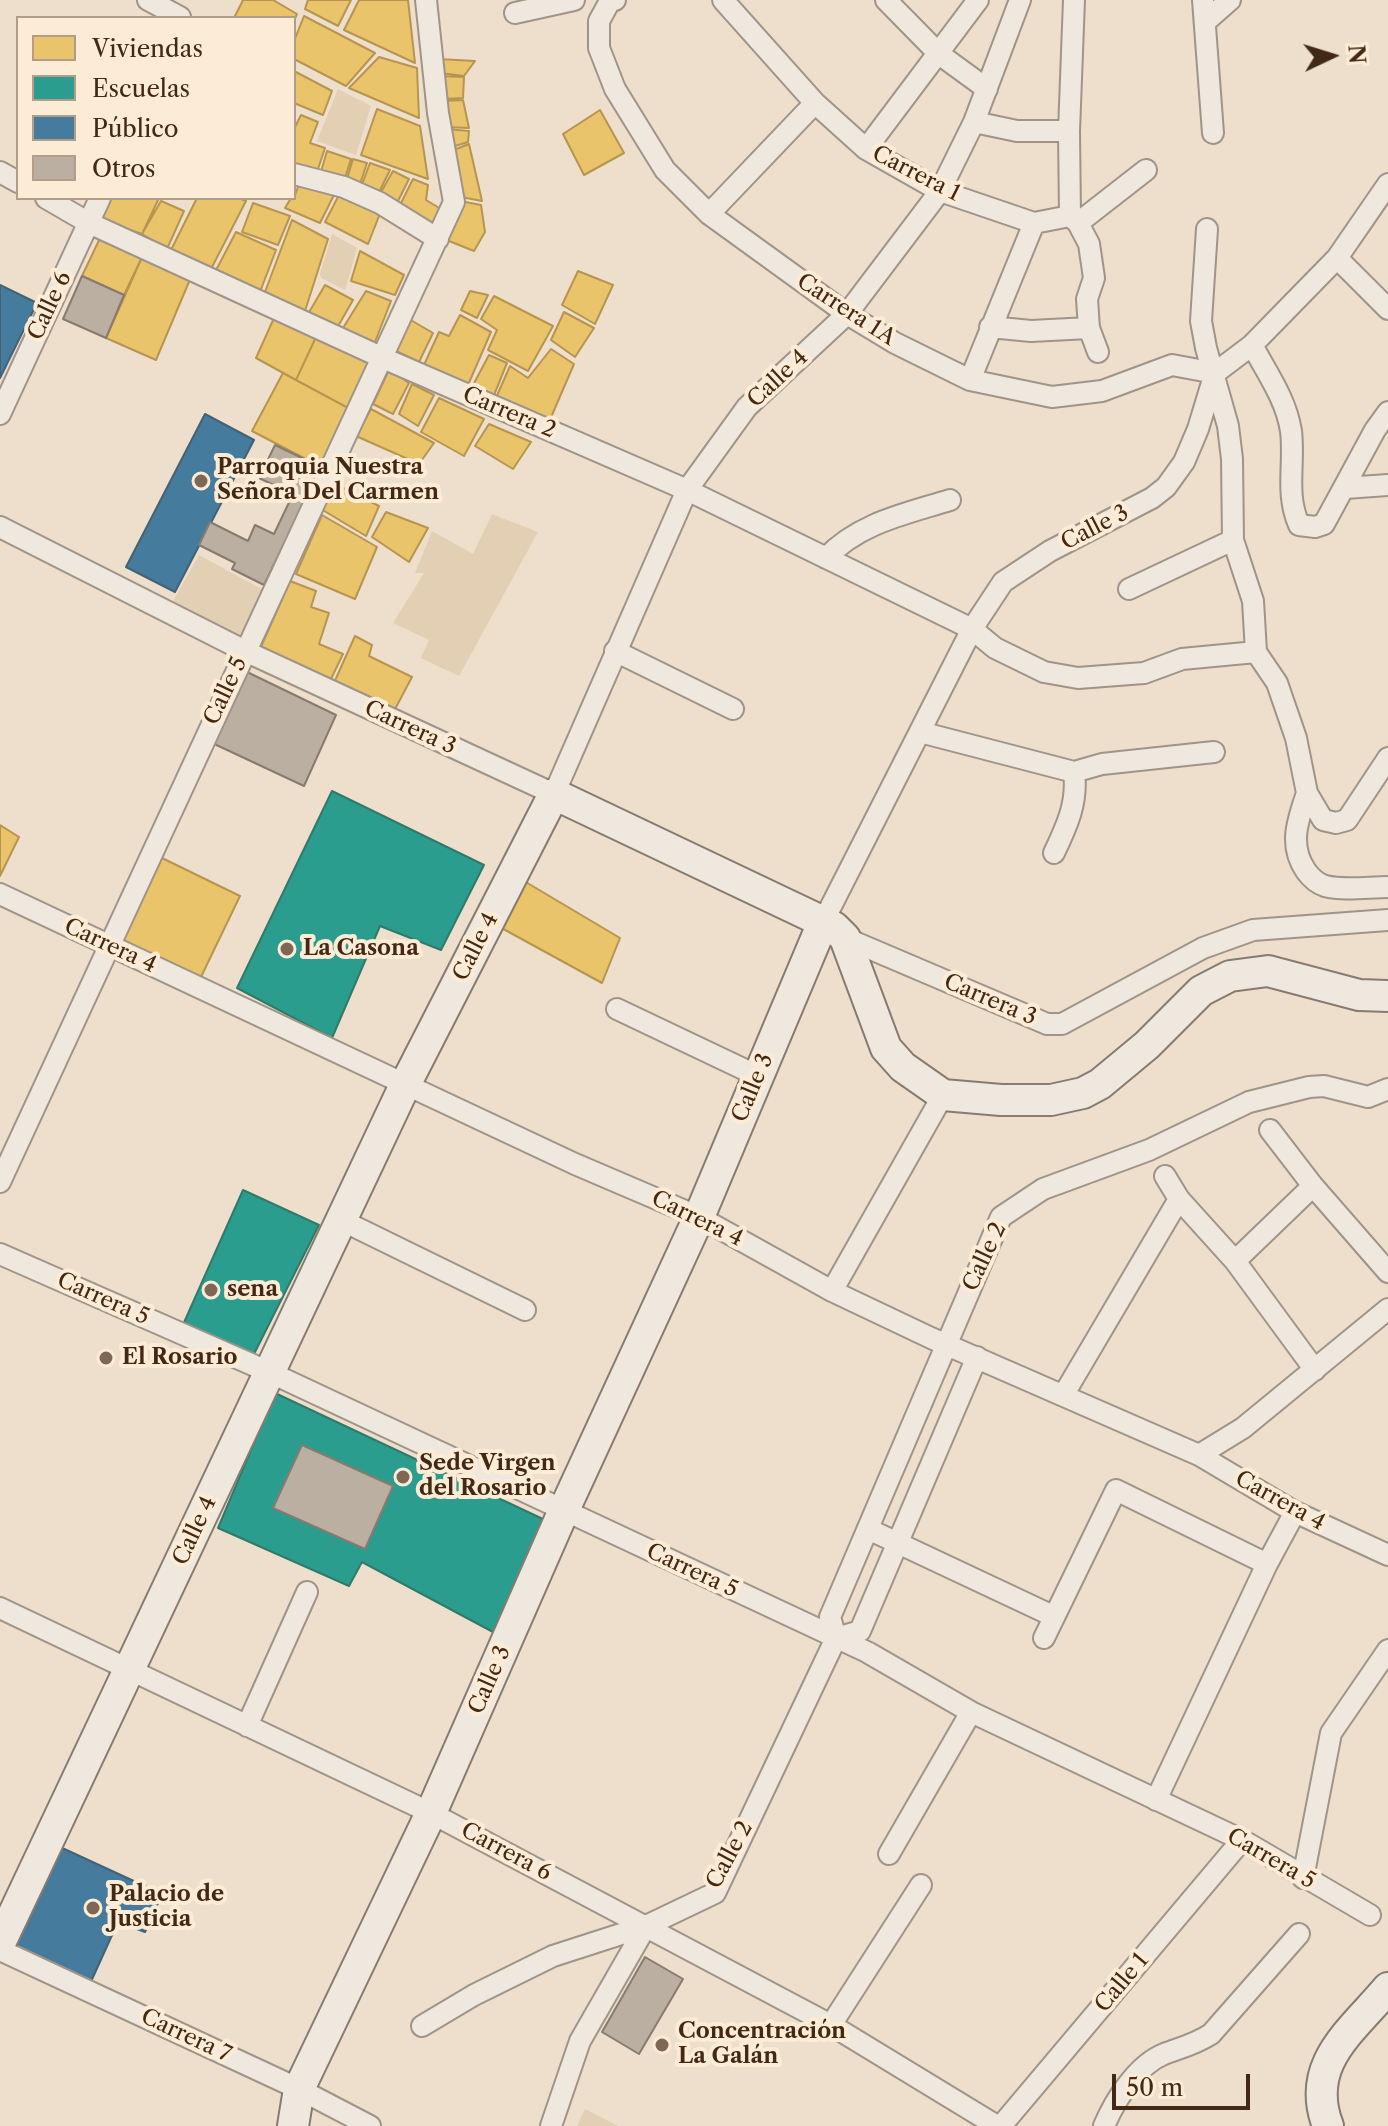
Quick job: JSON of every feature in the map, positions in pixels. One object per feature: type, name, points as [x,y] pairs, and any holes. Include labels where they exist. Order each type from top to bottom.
[{"type":"main road","name":"Carrera 3","points":[[554,794],[835,929]]},
{"type":"main road","name":"Calle 4","points":[[0,1943],[405,1085],[554,794]]},
{"type":"main road","name":"Calle 3","points":[[294,2113],[699,1217],[758,1076],[835,929]]},
{"type":"main road","points":[[835,929],[886,1048],[903,1067],[943,1095],[1051,1100],[1083,1093],[1100,1084],[1135,1056],[1201,991],[1230,976],[1268,971],[1359,995],[1388,996]]},
{"type":"main road","points":[[1328,2126],[1321,2094],[1331,2053],[1388,1988]]},
{"type":"street","points":[[148,0],[176,16]]},
{"type":"street","name":"Calle 5","points":[[0,1182],[454,202],[438,113],[426,0]]},
{"type":"street","points":[[515,13],[574,0]]},
{"type":"street","points":[[602,0],[613,0]]},
{"type":"street","name":"Carrera 1A","points":[[613,0],[599,21],[599,48],[615,89],[665,170],[709,214],[847,314],[895,343],[970,380],[1052,397],[1102,391],[1172,365],[1215,373]]},
{"type":"street","name":"Carrera 1","points":[[723,0],[815,103],[866,149],[940,191],[1034,223],[1074,219],[1146,170]]},
{"type":"street","points":[[886,0],[939,54],[987,89]]},
{"type":"street","points":[[866,149],[978,0]]},
{"type":"street","name":"Calle 4","points":[[554,794],[687,490],[747,407],[847,314],[940,191],[974,122],[1020,0]]},
{"type":"street","points":[[1074,0],[1069,131],[1074,219],[1089,244],[1094,278],[1087,299],[1089,328],[1098,352]]},
{"type":"street","points":[[1203,0],[1213,133]]},
{"type":"street","points":[[1205,22],[1230,0]]},
{"type":"street","points":[[709,214],[815,103]]},
{"type":"street","points":[[974,122],[1017,131],[1069,131]]},
{"type":"street","points":[[296,175],[344,187],[380,203],[438,239]]},
{"type":"street","points":[[1215,373],[1252,345],[1337,258],[1388,184]]},
{"type":"street","name":"Carrera 2","points":[[49,200],[89,223],[383,358],[687,490],[972,629],[995,648],[1044,672],[1078,678],[1144,673],[1182,659],[1256,652]]},
{"type":"street","name":"Calle 6","points":[[0,414],[99,200]]},
{"type":"street","points":[[970,380],[1034,223]]},
{"type":"street","points":[[1207,229],[1201,321],[1228,426],[1232,459],[1233,540],[1253,601],[1256,652],[1277,683],[1288,711],[1307,793],[1323,820],[1328,823],[1347,820],[1388,758]]},
{"type":"street","points":[[1337,258],[1388,309]]},
{"type":"street","points":[[990,327],[1031,331],[1089,328]]},
{"type":"street","points":[[1252,345],[1285,404],[1292,444],[1290,498],[1299,525],[1315,527],[1324,524],[1388,412]]},
{"type":"street","name":"Calle 3","points":[[835,929],[920,732],[972,629],[1003,582],[1030,563],[1152,498],[1166,487],[1184,462],[1194,440],[1215,373]]},
{"type":"street","points":[[1345,488],[1388,485]]},
{"type":"street","points":[[826,558],[840,544],[876,523],[950,500]]},
{"type":"street","name":"Carrera 3","points":[[0,527],[245,651],[554,794]]},
{"type":"street","points":[[1129,589],[1233,540]]},
{"type":"street","points":[[615,651],[733,709]]},
{"type":"street","points":[[920,732],[1074,772],[1102,764],[1214,752]]},
{"type":"street","points":[[1054,853],[1070,819],[1075,796],[1074,772]]},
{"type":"street","points":[[1307,793],[1295,833],[1295,846],[1298,857],[1314,880],[1323,886],[1388,887]]},
{"type":"street","name":"Carrera 4","points":[[0,894],[575,1164],[699,1217],[832,1291],[945,1344],[1199,1455],[1295,1512],[1388,1555]]},
{"type":"street","name":"Carrera 3","points":[[835,929],[1047,1024],[1062,1024],[1203,948],[1253,930],[1388,920]]},
{"type":"street","points":[[617,1009],[758,1076]]},
{"type":"street","name":"Calle 2","points":[[422,2026],[474,1995],[553,1956],[646,1926],[715,1893],[836,1638],[830,1617],[1001,1217],[1043,1189],[1149,1150],[1249,1102],[1309,1087],[1324,1086],[1368,1097],[1388,1089]]},
{"type":"street","points":[[832,1291],[943,1095]]},
{"type":"street","points":[[1270,1130],[1313,1186],[1388,1272]]},
{"type":"street","points":[[1165,1176],[1179,1199],[1235,1261],[1315,1370]]},
{"type":"street","points":[[1235,1261],[1313,1186]]},
{"type":"street","points":[[1064,1394],[1179,1199]]},
{"type":"street","points":[[341,1220],[525,1310]]},
{"type":"street","name":"Carrera 5","points":[[0,1254],[269,1372],[867,1652],[971,1712],[1242,1840],[1370,1915]]},
{"type":"street","points":[[1199,1455],[1243,1428],[1388,1309]]},
{"type":"street","name":"Calle 2","points":[[836,1638],[860,1631],[977,1357]]},
{"type":"street","points":[[1044,1638],[1116,1490],[1267,1564]]},
{"type":"street","points":[[1156,1800],[1267,1564],[1295,1512]]},
{"type":"street","points":[[868,1529],[1053,1616]]},
{"type":"street","points":[[247,1726],[307,1592]]},
{"type":"street","name":"Carrera 6","points":[[0,1608],[431,1813],[831,2025],[999,2126]]},
{"type":"street","points":[[1303,1878],[1331,1733],[1388,1650]]},
{"type":"street","points":[[889,1854],[971,1712]]},
{"type":"street","name":"Calle 1","points":[[999,2126],[1242,1840]]},
{"type":"street","points":[[831,2025],[921,1885]]},
{"type":"street","points":[[551,2126],[580,2041],[646,1926]]},
{"type":"street","points":[[1104,2126],[1121,2096],[1142,2070],[1162,2055],[1211,2034],[1299,1934]]},
{"type":"street","name":"Carrera 7","points":[[0,1950],[294,2113],[370,2126]]},
{"type":"shaded area","points":[[338,89],[371,106],[356,155],[317,141]]},
{"type":"shaded area","points":[[332,234],[357,248],[345,290],[321,278],[320,274]]},
{"type":"shaded area","points":[[492,514],[538,532],[459,676],[421,658],[429,640],[393,623],[424,573],[415,573],[432,531],[473,554]]},
{"type":"shaded area","points":[[199,555],[263,590],[241,638],[172,603]]},
{"type":"shaded area","points":[[585,2109],[618,2126],[577,2126]]},
{"type":"building: Viviendas","points":[[243,0],[273,0],[297,14],[296,16],[235,16]]},
{"type":"building: Viviendas","points":[[308,0],[351,0],[338,26],[305,9]]},
{"type":"building: Viviendas","points":[[359,0],[408,0],[415,63],[344,30]]},
{"type":"building: Viviendas","points":[[304,16],[375,53],[346,86],[296,60],[296,36]]},
{"type":"building: Viviendas","points":[[379,57],[417,68],[419,118],[349,88]]},
{"type":"building: Viviendas","points":[[438,59],[475,61],[464,76],[440,73]]},
{"type":"building: Viviendas","points":[[296,72],[332,91],[323,115],[296,104]]},
{"type":"building: Viviendas","points":[[440,76],[464,77],[463,98],[443,99]]},
{"type":"building: Viviendas","points":[[463,100],[469,128],[447,127],[443,101]]},
{"type":"building: Viviendas","points":[[377,109],[420,126],[428,179],[361,155]]},
{"type":"building: Viviendas","points":[[600,110],[624,153],[584,175],[563,134]]},
{"type":"building: Viviendas","points":[[301,115],[318,122],[310,143],[325,148],[316,175],[296,168],[296,125]]},
{"type":"building: Viviendas","points":[[447,129],[469,131],[468,142],[452,147]]},
{"type":"building: Viviendas","points":[[469,144],[482,201],[461,197],[451,151]]},
{"type":"building: Viviendas","points":[[327,151],[351,159],[344,181],[320,175]]},
{"type":"building: Viviendas","points":[[353,159],[367,163],[359,187],[346,182]]},
{"type":"building: Viviendas","points":[[370,163],[390,170],[378,194],[361,187]]},
{"type":"building: Viviendas","points":[[393,171],[409,179],[396,205],[380,194]]},
{"type":"building: Viviendas","points":[[413,179],[428,185],[426,200],[441,209],[431,229],[399,207]]},
{"type":"building: Viviendas","points":[[299,184],[335,193],[320,223],[285,208],[290,200],[296,200]]},
{"type":"building: Viviendas","points":[[341,191],[381,211],[368,244],[325,222]]},
{"type":"building: Viviendas","points":[[107,200],[158,200],[142,234],[98,219]]},
{"type":"building: Viviendas","points":[[196,200],[246,201],[210,271],[171,250]]},
{"type":"building: Viviendas","points":[[161,201],[184,211],[167,249],[142,234]]},
{"type":"building: Viviendas","points":[[460,201],[481,205],[485,232],[474,251],[444,239]]},
{"type":"building: Viviendas","points":[[253,203],[290,216],[278,245],[242,232]]},
{"type":"building: Viviendas","points":[[292,220],[328,239],[305,311],[265,292]]},
{"type":"building: Viviendas","points":[[236,232],[276,250],[260,292],[214,274]]},
{"type":"building: Viviendas","points":[[101,236],[143,255],[124,295],[82,276]]},
{"type":"building: Viviendas","points":[[360,251],[404,275],[395,295],[351,281]]},
{"type":"building: Viviendas","points":[[143,255],[191,277],[156,360],[106,338]]},
{"type":"building: Viviendas","points":[[578,271],[613,285],[595,324],[562,305]]},
{"type":"building: Viviendas","points":[[325,285],[353,300],[337,328],[308,314]]},
{"type":"building: Viviendas","points":[[366,291],[391,301],[373,347],[343,328]]},
{"type":"building: Viviendas","points":[[470,291],[488,295],[477,318],[461,310]]},
{"type":"building: Viviendas","points":[[494,296],[553,326],[528,371],[488,350],[497,330],[481,319]]},
{"type":"building: Viviendas","points":[[564,312],[594,328],[575,357],[551,340]]},
{"type":"building: Viviendas","points":[[460,315],[491,332],[468,385],[424,365],[439,332],[449,336]]},
{"type":"building: Viviendas","points":[[274,318],[316,337],[296,380],[256,358]]},
{"type":"building: Viviendas","points":[[409,319],[433,333],[419,362],[396,351]]},
{"type":"building: Viviendas","points":[[316,337],[371,364],[350,409],[296,380]]},
{"type":"building: Viviendas","points":[[551,349],[574,364],[549,422],[495,400],[510,366],[528,378]]},
{"type":"building: Viviendas","points":[[489,355],[507,363],[492,400],[472,387]]},
{"type":"building: Viviendas","points":[[389,370],[409,383],[393,414],[373,404]]},
{"type":"building: Viviendas","points":[[283,373],[350,409],[321,467],[252,431]]},
{"type":"building: Viviendas","points":[[412,384],[434,395],[418,426],[399,414]]},
{"type":"building: Viviendas","points":[[439,398],[484,419],[464,456],[421,432]]},
{"type":"building: Viviendas","points":[[371,409],[434,443],[419,464],[356,436]]},
{"type":"building: Viviendas","points":[[489,424],[531,442],[513,469],[475,446]]},
{"type":"building: Viviendas","points":[[337,485],[379,506],[366,536],[321,509]]},
{"type":"building: Viviendas","points":[[386,512],[428,528],[409,562],[372,537]]},
{"type":"building: Viviendas","points":[[322,515],[377,547],[355,599],[296,574]]},
{"type":"building: Viviendas","points":[[290,581],[316,591],[311,607],[329,613],[319,644],[343,654],[330,681],[260,649]]},
{"type":"building: Viviendas","points":[[355,636],[372,645],[369,656],[412,677],[394,711],[333,685]]},
{"type":"building: Viviendas","points":[[0,825],[19,837],[0,876]]},
{"type":"building: Viviendas","points":[[162,858],[240,896],[199,981],[120,941]]},
{"type":"building: Viviendas","points":[[519,878],[620,938],[602,983],[496,925]]},
{"type":"building: Escuelas","name":"La Casona","points":[[332,791],[484,865],[441,950],[380,926],[332,1038],[237,988]]},
{"type":"building: Escuelas","name":"sena","points":[[243,1190],[319,1225],[253,1356],[182,1327]]},
{"type":"building: Escuelas","points":[[275,1393],[545,1520],[493,1632],[362,1562],[349,1586],[218,1528]]},
{"type":"building: Público","points":[[0,285],[37,303],[0,378]]},
{"type":"building: Público","name":"Parroquia Nuestra Señora Del Carmen","points":[[205,414],[254,440],[175,592],[126,567]]},
{"type":"building: Público","name":"Palacio de Justicia","points":[[60,1847],[162,1894],[145,1932],[118,1922],[89,1986],[12,1951]]},
{"type":"building: Otros","points":[[82,276],[124,295],[106,338],[63,319]]},
{"type":"building: Otros","points":[[275,445],[321,467],[305,500],[259,478]]},
{"type":"building: Otros","points":[[293,494],[305,500],[264,585],[232,569],[235,563],[199,545],[210,522],[248,541],[255,525],[274,534]]},
{"type":"building: Otros","points":[[245,671],[336,715],[304,786],[210,742]]},
{"type":"building: Otros","points":[[302,1445],[393,1486],[365,1549],[273,1508]]},
{"type":"building: Otros","points":[[645,1957],[683,1979],[639,2054],[602,2032]]},
{"type":"place","name":"Parroquia Nuestra Señora Del Carmen","points":[[201,481]]},
{"type":"place","name":"La Casona","points":[[287,949]]},
{"type":"place","name":"sena","points":[[211,1290]]},
{"type":"place","name":"El Rosario","points":[[106,1358]]},
{"type":"place","name":"Sede Virgen del Rosario","points":[[403,1477]]},
{"type":"place","name":"Palacio de Justicia","points":[[93,1908]]},
{"type":"place","name":"Concentración La Galán","points":[[662,2045]]}]
